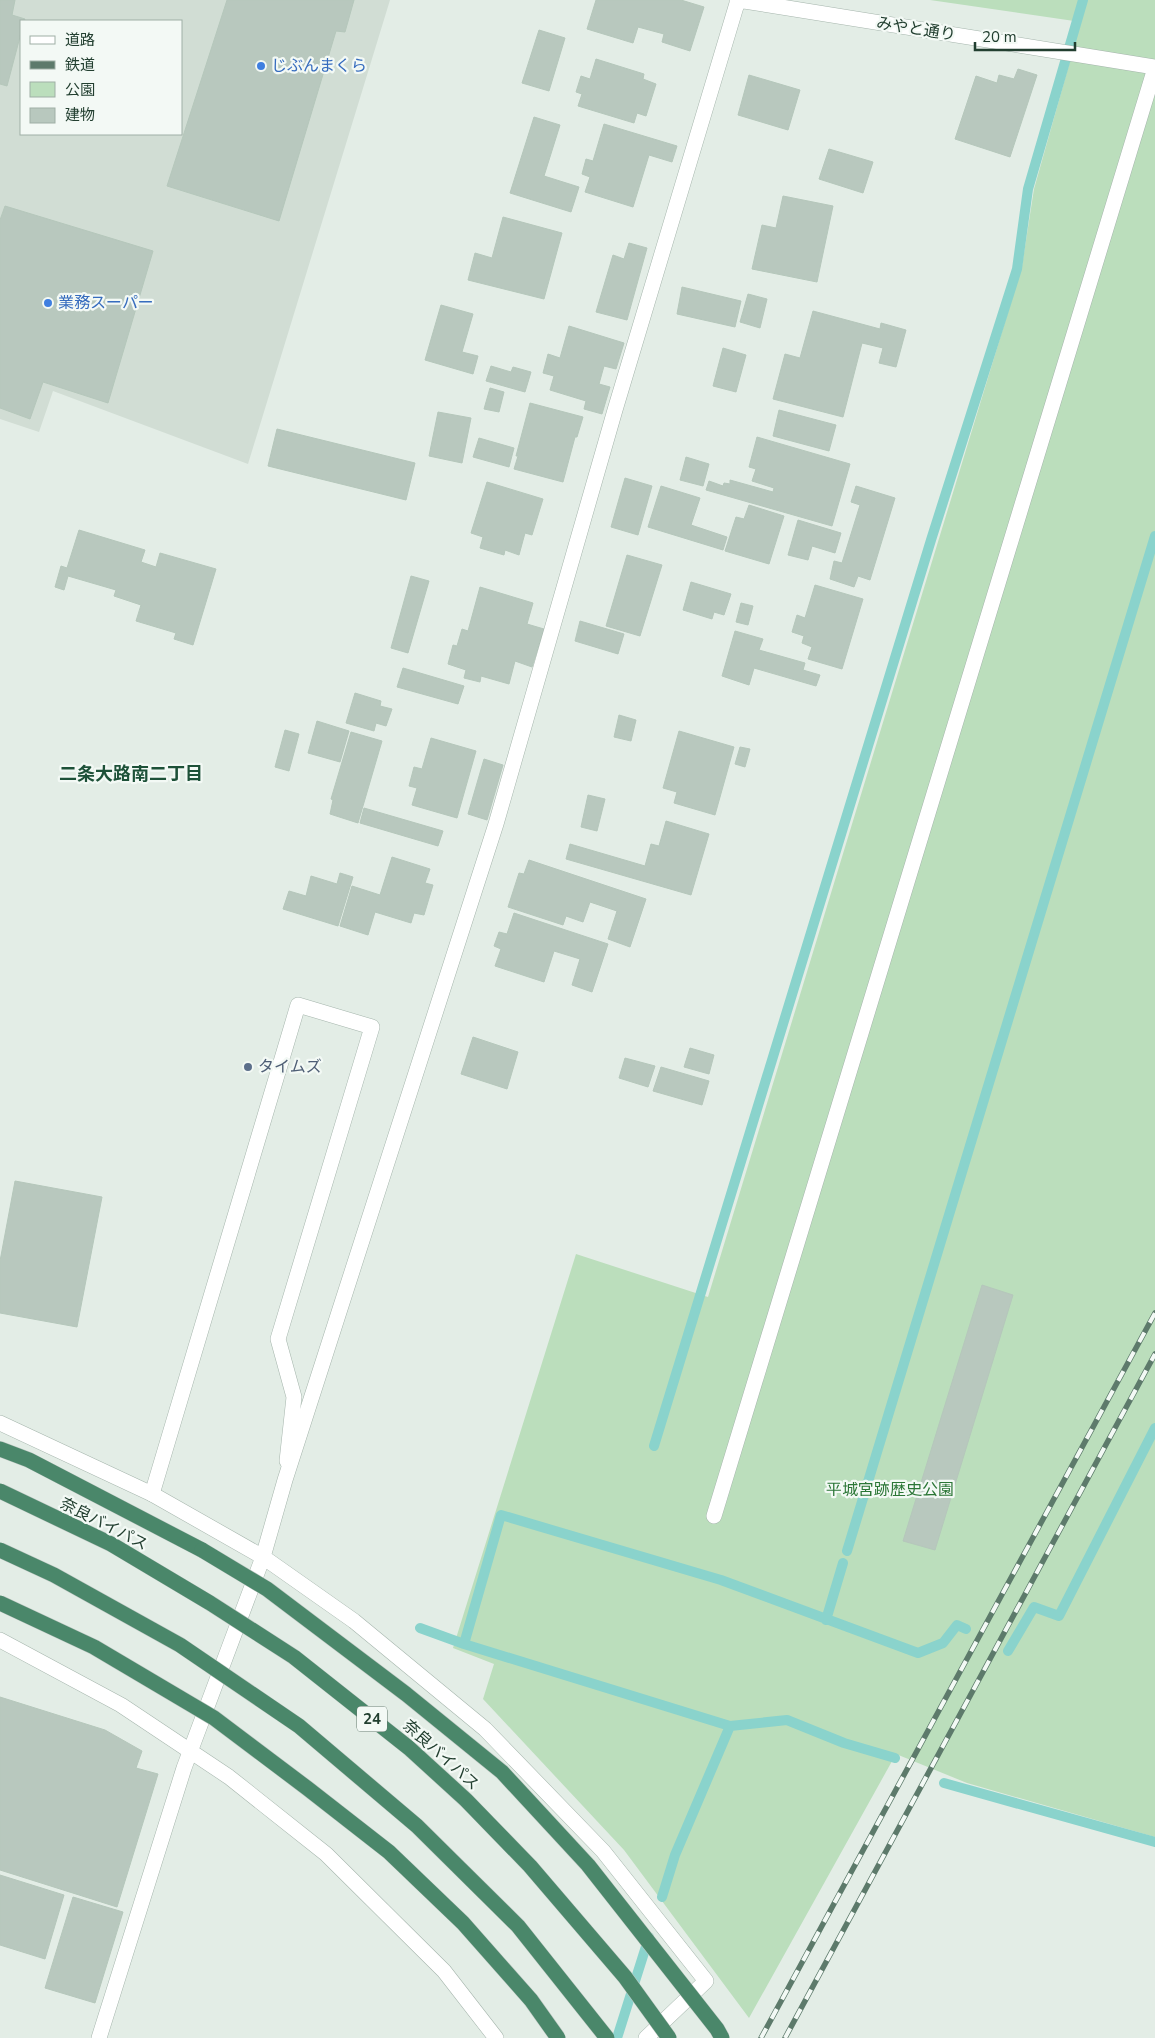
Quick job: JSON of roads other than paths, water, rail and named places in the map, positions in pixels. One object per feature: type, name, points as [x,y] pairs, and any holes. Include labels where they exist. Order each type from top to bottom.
[{"type":"highway","points":[[0,1449],[29,1460],[202,1550],[267,1589],[406,1694],[502,1772],[588,1865],[717,2029],[722,2038]]},
{"type":"highway","name":"奈良バイパス","points":[[0,1492],[112,1544],[210,1603],[294,1656],[409,1748],[466,1800],[530,1866],[625,1977],[669,2038]]},
{"type":"highway","points":[[0,1550],[54,1575],[180,1644],[299,1726],[417,1826],[518,1926],[607,2038]]},
{"type":"highway","points":[[0,1603],[94,1647],[214,1718],[307,1788],[389,1852],[463,1923],[531,2000],[558,2038]]},
{"type":"street","name":"みやと通り","points":[[738,0],[1155,68]]},
{"type":"street","points":[[99,2038],[190,1751],[263,1557],[285,1480],[496,824],[615,410],[738,0]]},
{"type":"street","points":[[714,1516],[1155,68]]},
{"type":"street","points":[[152,1494],[298,1005],[372,1027],[278,1339],[294,1397],[285,1480]]},
{"type":"street","points":[[0,1423],[152,1494],[263,1557],[354,1621],[485,1729],[609,1858],[706,1981],[646,2038]]},
{"type":"street","points":[[0,1640],[121,1705],[229,1777],[326,1854],[444,1971],[496,2038]]},
{"type":"waterway","points":[[654,1446],[931,540],[1017,269],[1028,189],[1083,0]]},
{"type":"waterway","points":[[847,1551],[1155,536]]},
{"type":"waterway","points":[[1008,1651],[1034,1607],[1059,1616],[1155,1428]]},
{"type":"waterway","points":[[464,1644],[501,1515],[721,1580],[918,1653],[943,1643],[957,1625],[966,1629]]},
{"type":"waterway","points":[[826,1620],[843,1563]]},
{"type":"waterway","points":[[420,1628],[464,1644],[730,1726],[787,1720],[844,1743],[895,1758]]},
{"type":"waterway","points":[[662,1897],[675,1855],[730,1726]]},
{"type":"waterway","points":[[944,1783],[1155,1842]]},
{"type":"waterway","points":[[617,2038],[649,1937]]},
{"type":"railway","points":[[761,2038],[1155,1313]]},
{"type":"railway","points":[[785,2038],[1155,1354]]},
{"type":"place","name":"じぶんまくら","points":[[261,66]]},
{"type":"place","name":"業務スーパー","points":[[48,303]]},
{"type":"place","name":"タイムズ","points":[[248,1067]]},
{"type":"district","name":"二条大路南二丁目","points":[[131,774]]},
{"type":"park label","name":"平城宮跡歴史公園","points":[[890,1490]]}]
